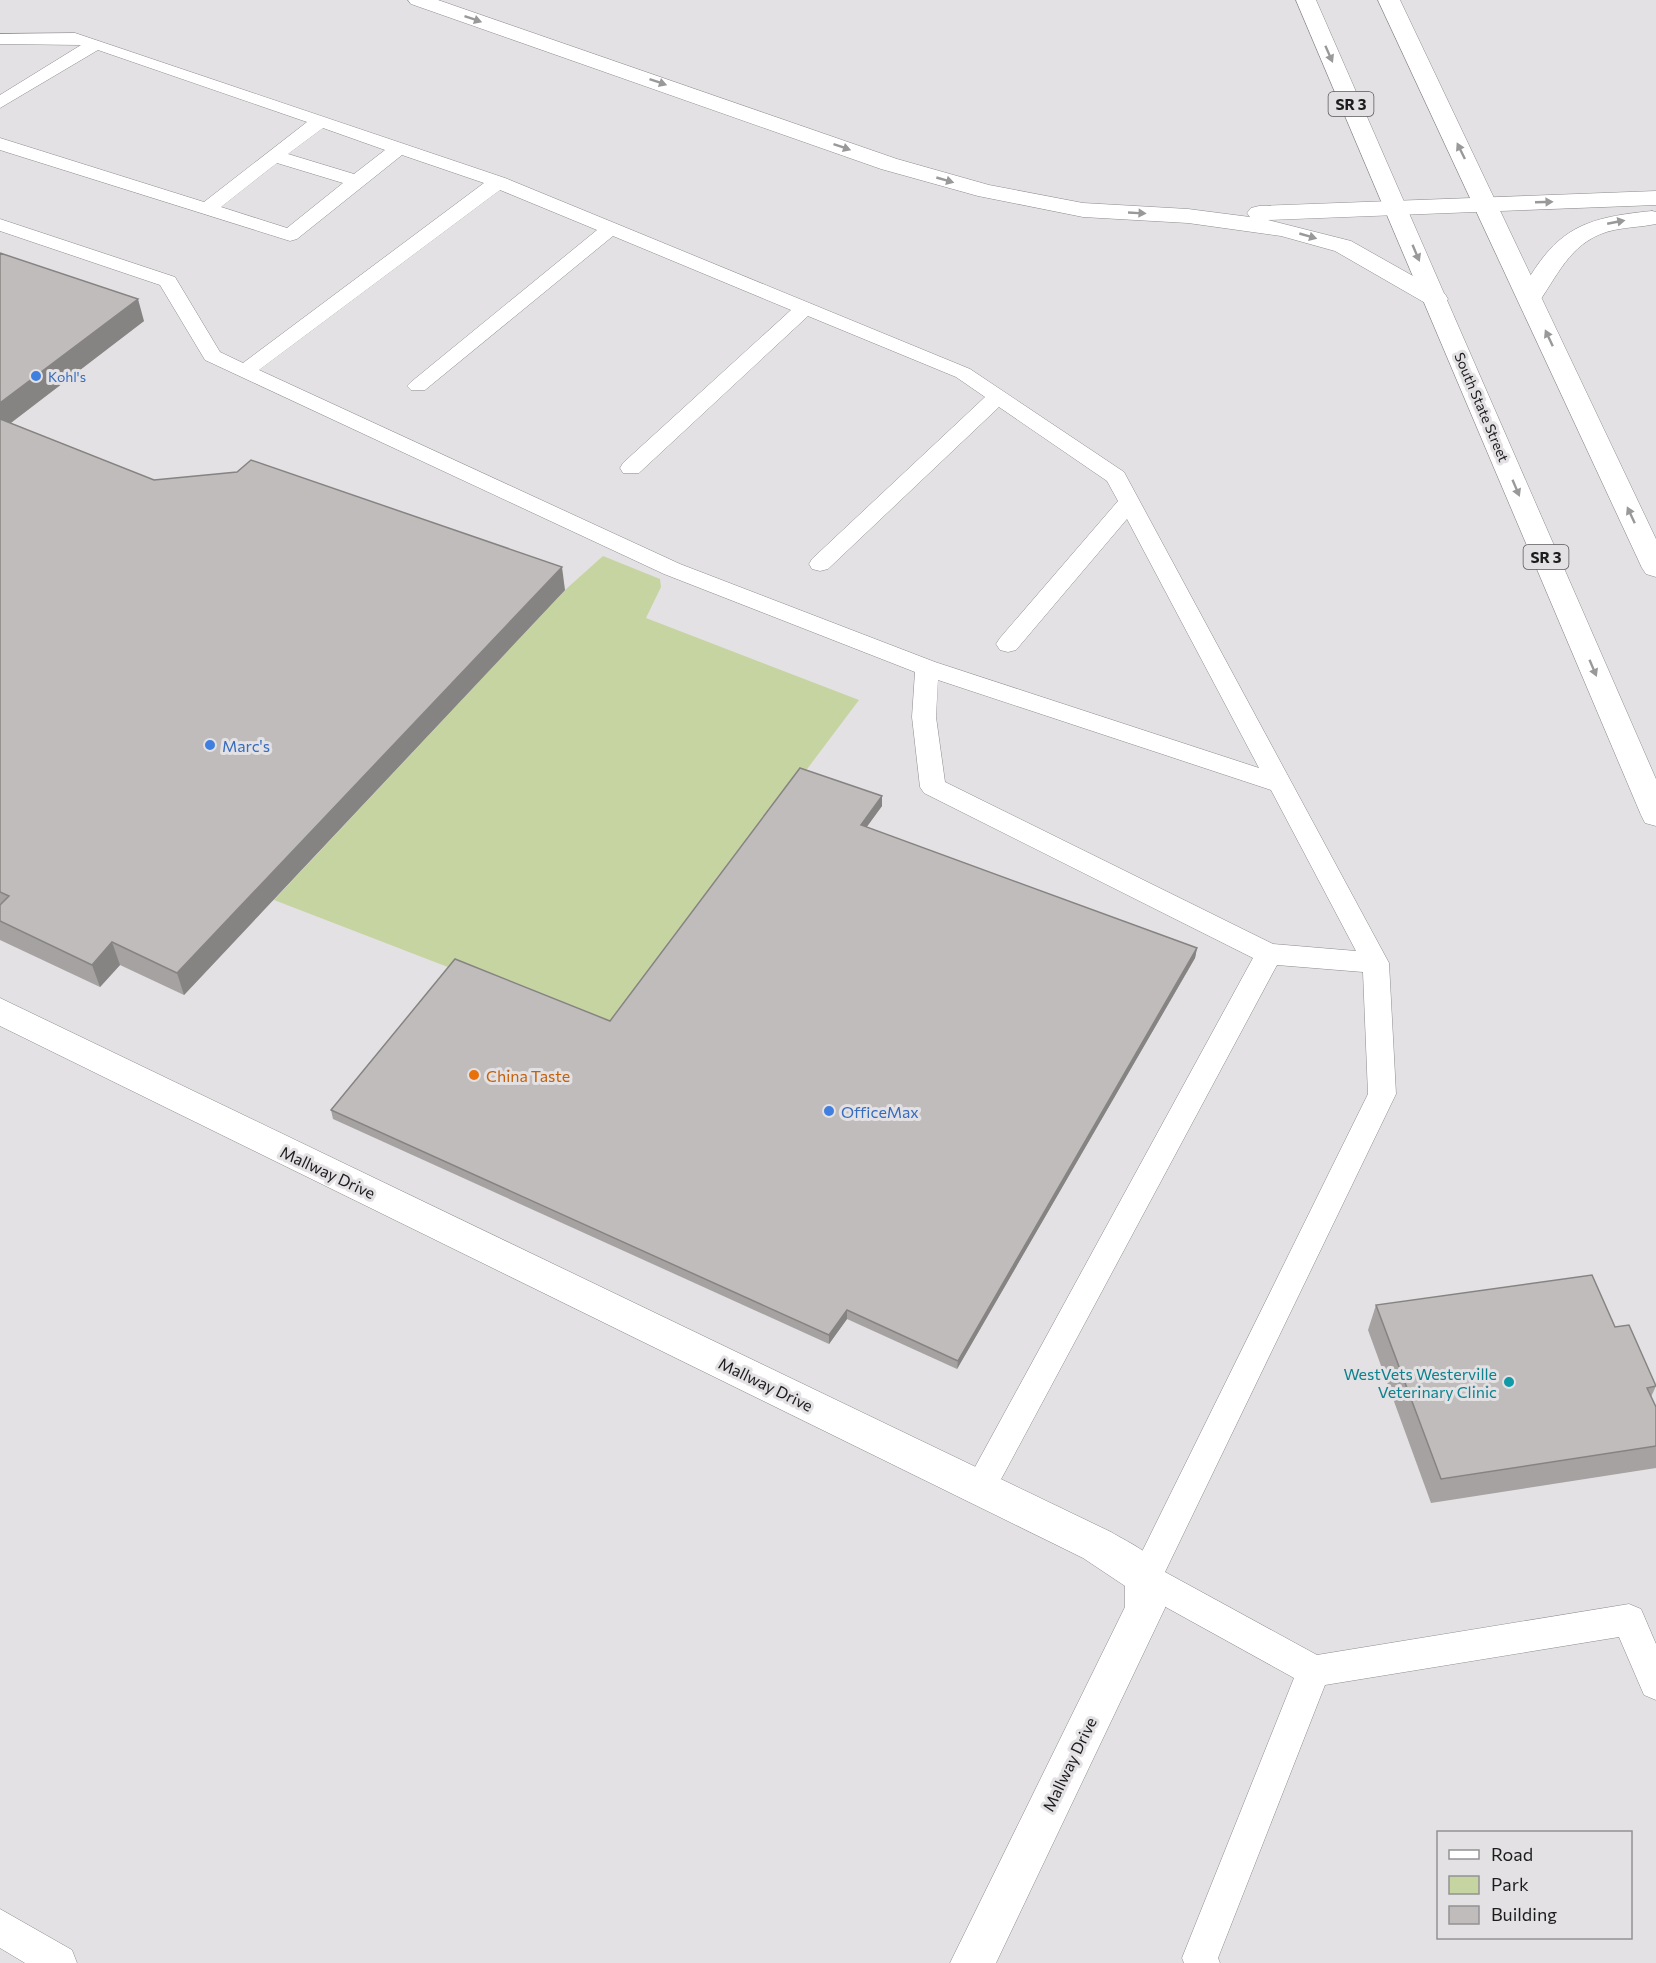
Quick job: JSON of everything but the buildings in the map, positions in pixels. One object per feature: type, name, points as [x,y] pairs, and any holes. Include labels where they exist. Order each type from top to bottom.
[{"type":"main road","points":[[418,0],[889,164],[975,188],[1083,210],[1188,216],[1283,229],[1343,246],[1436,299]]},
{"type":"main road","name":"South State Street","points":[[1306,0],[1656,815]]},
{"type":"main road","points":[[1389,0],[1656,568]]},
{"type":"main road","points":[[1188,216],[1656,198]]},
{"type":"main road","points":[[1530,297],[1544,267],[1568,240],[1615,220],[1656,218]]},
{"type":"main road","name":"Mallway Drive","points":[[0,1011],[223,1124],[351,1182],[1096,1545],[1126,1562],[1145,1578],[1145,1608],[972,1963]]},
{"type":"lane","points":[[0,39],[75,38],[96,44],[498,182],[963,373],[1116,477],[1376,963],[1382,1094],[1145,1578],[1314,1671],[1629,1620],[1656,1684]]},
{"type":"lane","points":[[0,103],[96,44]]},
{"type":"lane","points":[[206,210],[320,121]]},
{"type":"lane","points":[[0,144],[290,235],[399,148]]},
{"type":"lane","points":[[274,156],[357,181]]},
{"type":"lane","points":[[245,371],[498,182]]},
{"type":"lane","points":[[0,225],[168,281],[212,356],[672,569],[927,668],[1280,784]]},
{"type":"lane","points":[[418,386],[611,228]]},
{"type":"lane","points":[[631,468],[806,308]]},
{"type":"lane","points":[[820,564],[997,397]]},
{"type":"lane","points":[[1008,644],[1130,502]]},
{"type":"lane","points":[[927,668],[924,717],[933,787],[1269,954],[1376,963]]},
{"type":"lane","points":[[980,1488],[1269,954]]},
{"type":"lane","points":[[1202,1963],[1200,1958],[1314,1671]]},
{"type":"lane","points":[[0,1927],[59,1963]]},
{"type":"green space","points":[[603,556],[660,579],[661,587],[646,618],[859,700],[611,1030],[274,900],[565,590]]},
{"type":"place","name":"Kohl's","points":[[36,376]]},
{"type":"place","name":"Marc's","points":[[210,745]]},
{"type":"place","name":"China Taste","points":[[474,1075]]},
{"type":"place","name":"OfficeMax","points":[[829,1111]]},
{"type":"place","name":"WestVets Westerville Veterinary Clinic","points":[[1509,1382]]}]
